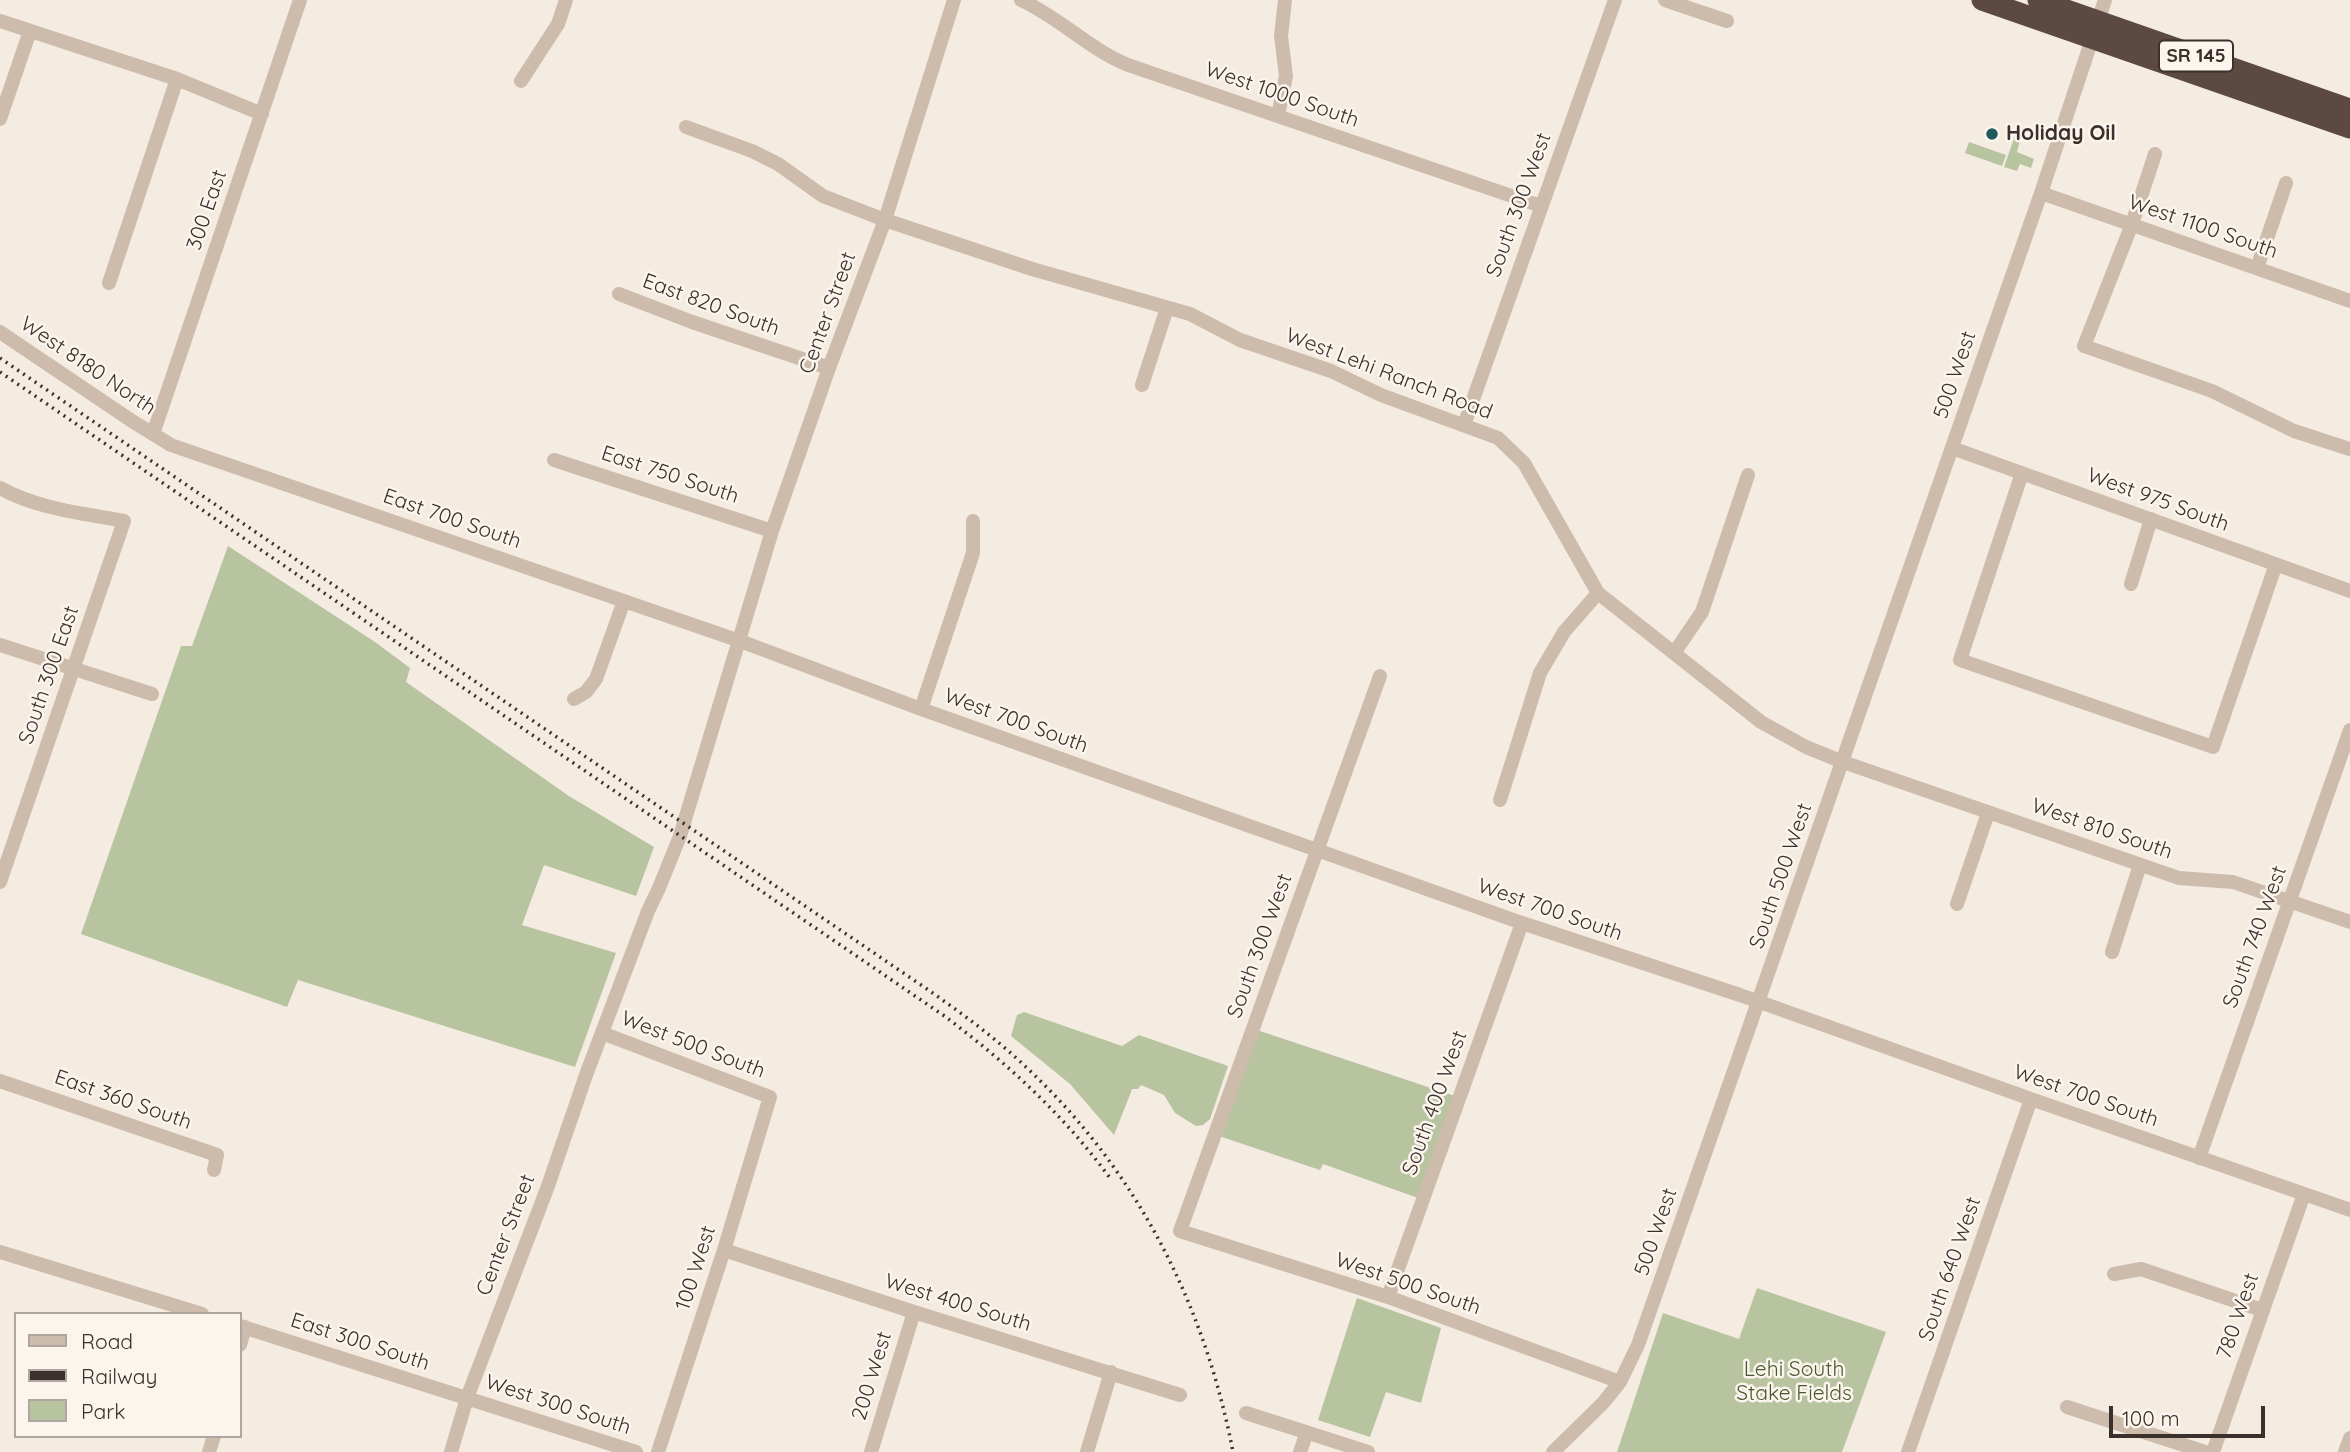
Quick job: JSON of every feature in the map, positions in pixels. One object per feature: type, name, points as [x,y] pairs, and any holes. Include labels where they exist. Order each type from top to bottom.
[{"type":"highway","name":"SR 145","points":[[1982,0],[2095,31],[2350,109]]},
{"type":"highway","name":"SR 145","points":[[2038,0],[2095,31],[2350,128]]},
{"type":"street","name":"300 East","points":[[153,434],[300,0]]},
{"type":"street","points":[[521,81],[558,24],[566,0]]},
{"type":"street","name":"Center Street","points":[[451,1452],[467,1398],[548,1186],[648,911],[653,886],[700,764],[772,531],[885,220],[954,0]]},
{"type":"street","name":"West 1000 South","points":[[1021,0],[1063,23],[1083,40],[1115,60],[1541,206]]},
{"type":"street","points":[[1278,116],[1286,76],[1281,36],[1285,0]]},
{"type":"street","name":"South 300 West","points":[[1464,425],[1615,0]]},
{"type":"street","points":[[1665,0],[1727,21]]},
{"type":"street","name":"500 West","points":[[1843,762],[2041,193],[2105,0]]},
{"type":"street","points":[[0,21],[177,79],[262,114]]},
{"type":"street","points":[[0,119],[30,31]]},
{"type":"street","points":[[109,283],[177,79]]},
{"type":"street","name":"West Lehi Ranch Road","points":[[685,127],[752,151],[778,164],[823,196],[885,220],[1032,268],[1190,314],[1240,340],[1331,372],[1381,395],[1498,438],[1524,463],[1598,593],[1761,722],[1806,747],[1843,762]]},
{"type":"street","points":[[2155,155],[2132,224],[2084,346],[2212,390],[2294,431],[2350,449]]},
{"type":"street","points":[[2257,268],[2286,183]]},
{"type":"street","name":"West 1100 South","points":[[2041,193],[2350,301]]},
{"type":"street","name":"East 820 South","points":[[619,294],[692,322],[829,368]]},
{"type":"street","points":[[1142,385],[1167,308]]},
{"type":"street","name":"West 8180 North","points":[[0,332],[153,434]]},
{"type":"street","name":"East 700 South","points":[[153,434],[171,445],[740,641]]},
{"type":"street","name":"West 975 South","points":[[1952,448],[2350,591]]},
{"type":"street","name":"East 750 South","points":[[554,460],[772,531]]},
{"type":"street","points":[[2022,473],[1960,660],[2213,747],[2276,564]]},
{"type":"street","points":[[1674,653],[1702,612],[1748,475]]},
{"type":"street","name":"South 300 East","points":[[0,488],[20,499],[48,507],[124,521],[0,882]]},
{"type":"street","points":[[2131,584],[2151,519]]},
{"type":"street","points":[[921,709],[973,553],[973,521]]},
{"type":"street","points":[[1500,800],[1540,673],[1564,632],[1598,593]]},
{"type":"street","points":[[574,699],[586,692],[596,679],[624,601]]},
{"type":"street","name":"West 700 South","points":[[740,641],[921,709],[1522,923],[1759,1002],[2350,1210]]},
{"type":"street","points":[[0,645],[152,694]]},
{"type":"street","name":"South 300 West","points":[[1180,1231],[1380,676]]},
{"type":"street","name":"South 740 West","points":[[2199,1157],[2350,730]]},
{"type":"street","name":"West 810 South","points":[[1843,762],[2179,878],[2233,882],[2350,922]]},
{"type":"street","name":"South 500 West","points":[[1759,1002],[1843,762]]},
{"type":"street","points":[[1957,904],[1988,813]]},
{"type":"street","points":[[2112,952],[2140,865]]},
{"type":"street","name":"South 400 West","points":[[1388,1297],[1522,923]]},
{"type":"street","name":"500 West","points":[[1553,1452],[1620,1382],[1638,1345],[1759,1002]]},
{"type":"street","name":"West 500 South","points":[[602,1033],[770,1097]]},
{"type":"street","name":"East 360 South","points":[[0,1081],[217,1155],[214,1170]]},
{"type":"street","name":"100 West","points":[[658,1452],[724,1250],[770,1097]]},
{"type":"street","name":"South 640 West","points":[[1908,1452],[2031,1099]]},
{"type":"street","name":"780 West","points":[[2213,1452],[2304,1194]]},
{"type":"street","name":"West 500 South","points":[[1180,1231],[1388,1297],[1620,1382]]},
{"type":"street","name":"West 400 South","points":[[724,1250],[1180,1395]]},
{"type":"street","points":[[0,1252],[195,1312]]},
{"type":"street","points":[[2114,1274],[2141,1269],[2262,1310]]},
{"type":"street","name":"200 West","points":[[871,1452],[914,1312]]},
{"type":"street","name":"East 300 South","points":[[243,1326],[467,1398]]},
{"type":"street","points":[[1087,1452],[1111,1372]]},
{"type":"street","name":"West 300 South","points":[[467,1398],[636,1452]]},
{"type":"street","points":[[2067,1407],[2205,1452]]},
{"type":"street","points":[[1246,1413],[1368,1452]]},
{"type":"street","points":[[1300,1452],[1307,1432]]},
{"type":"street","points":[[2345,1452],[2350,1438]]},
{"type":"green space","points":[[2017,130],[2022,132],[2017,152],[2034,159],[2031,168],[2020,164],[2017,171],[2004,167]]},
{"type":"green space","points":[[1969,142],[2006,155],[2002,166],[1965,153]]},
{"type":"green space","points":[[228,546],[375,642],[410,668],[406,682],[569,796],[654,847],[636,896],[544,865],[522,925],[616,953],[575,1067],[298,980],[287,1007],[81,934],[181,646],[192,646]]},
{"type":"green space","points":[[1024,1012],[1122,1046],[1139,1035],[1228,1066],[1210,1119],[1203,1125],[1196,1126],[1175,1113],[1164,1095],[1141,1085],[1138,1089],[1132,1089],[1114,1135],[1070,1084],[1011,1036],[1017,1015]]},
{"type":"green space","points":[[1257,1030],[1455,1096],[1418,1198],[1323,1164],[1320,1170],[1219,1136]]},
{"type":"green space","name":"Lehi South Stake Fields","points":[[1757,1288],[1886,1332],[1842,1452],[1617,1452],[1663,1313],[1739,1339]]},
{"type":"green space","points":[[1357,1298],[1441,1328],[1421,1403],[1386,1392],[1370,1437],[1318,1420]]},
{"type":"railway","points":[[0,358],[924,987],[978,1026],[1016,1058],[1067,1109],[1102,1152],[1134,1197],[1161,1244],[1205,1345],[1233,1452]]},
{"type":"railway","points":[[0,372],[943,1015],[989,1051],[1032,1090],[1073,1132],[1110,1178]]},
{"type":"place","name":"Holiday Oil","points":[[1992,134]]}]
